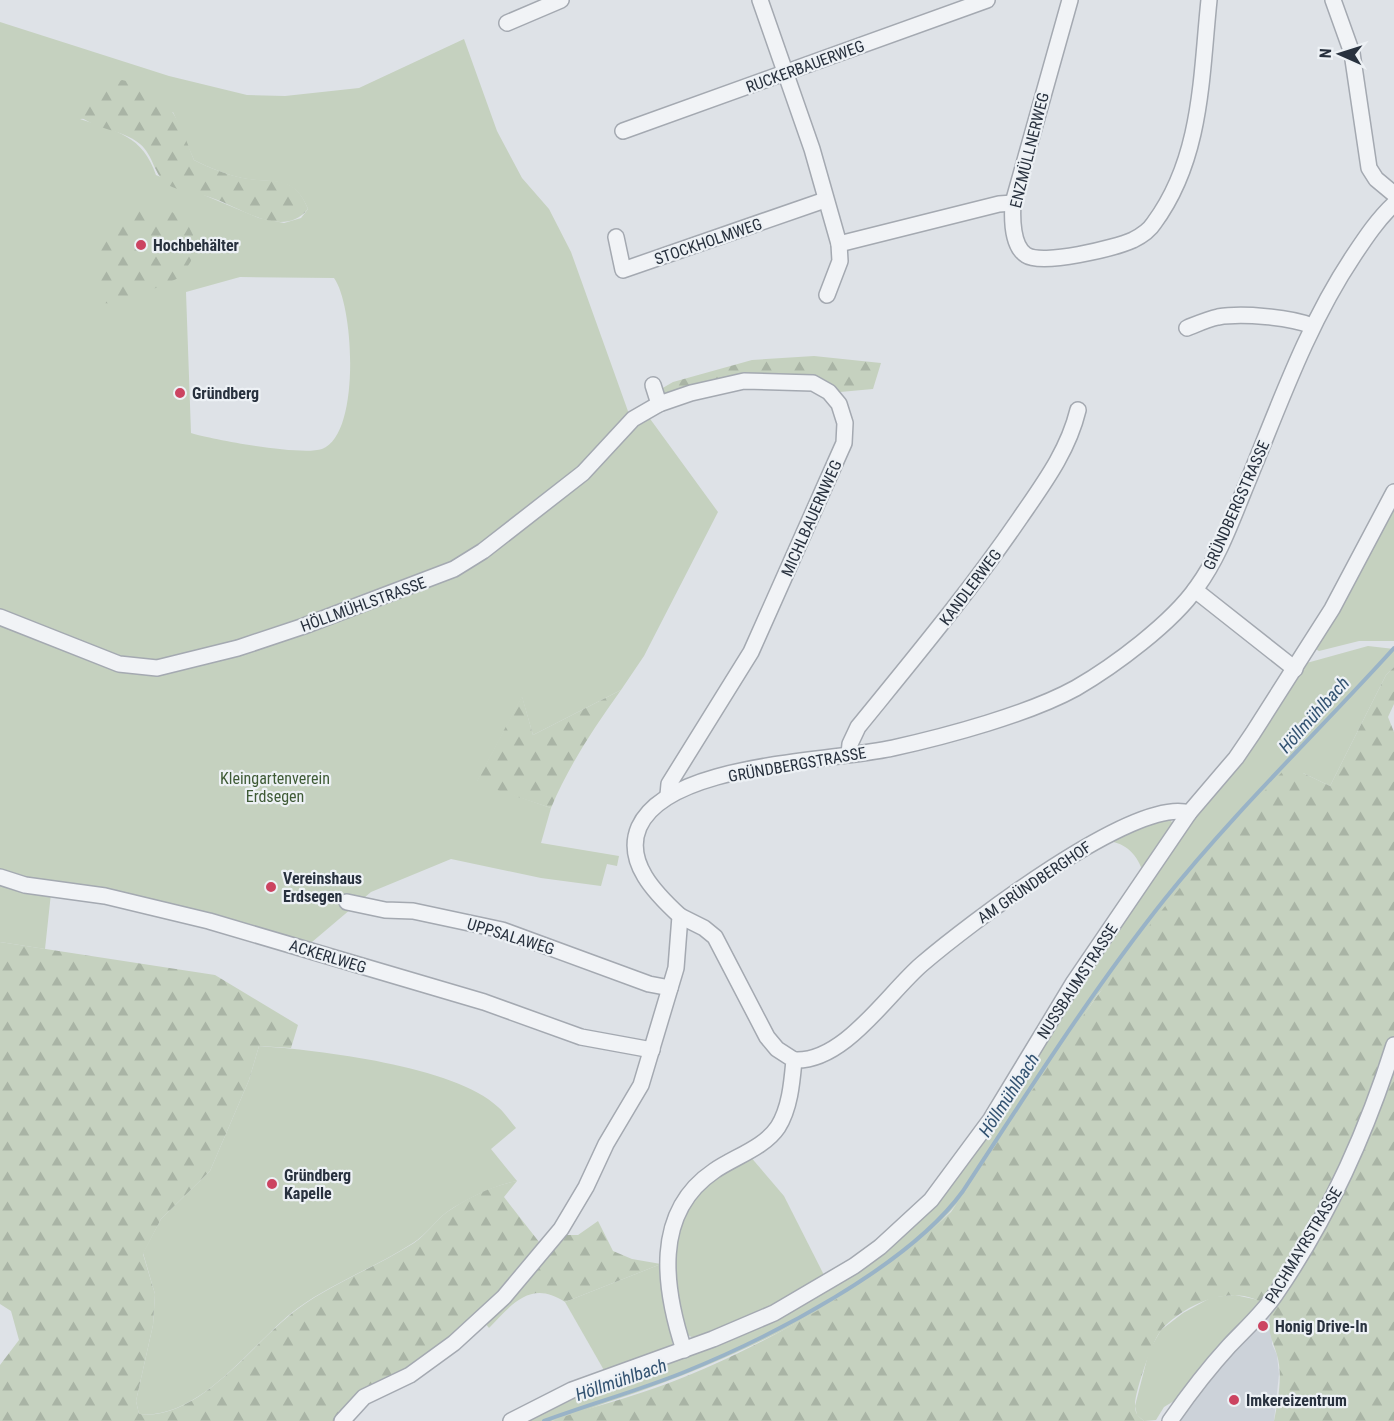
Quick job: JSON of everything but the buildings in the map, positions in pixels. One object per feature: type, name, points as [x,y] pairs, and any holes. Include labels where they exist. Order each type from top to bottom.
[{"type":"street","points":[[507,23],[561,0]]},
{"type":"street","points":[[760,0],[812,149],[839,244],[840,261],[827,295]]},
{"type":"street","name":"RUCKERBAUERWEG","points":[[623,131],[987,0]]},
{"type":"street","name":"ENZMÜLLNERWEG","points":[[1070,0],[1013,203],[1012,218],[1016,235],[1022,251],[1031,257],[1053,258],[1115,246],[1132,240],[1149,229],[1170,196],[1196,128],[1209,0]]},
{"type":"street","points":[[1333,0],[1352,53],[1368,168],[1376,180],[1394,194]]},
{"type":"street","name":"STOCKHOLMWEG","points":[[616,237],[623,270],[825,200]]},
{"type":"street","points":[[839,244],[999,204],[1013,203]]},
{"type":"street","name":"GRÜNDBERGSTRASSE","points":[[680,916],[644,874],[635,854],[636,836],[642,821],[668,795],[682,788],[751,770],[890,748],[933,738],[1062,695],[1108,668],[1168,618],[1195,590],[1215,560],[1312,326],[1326,298],[1357,251],[1394,204]]},
{"type":"street","points":[[1187,328],[1218,317],[1230,316],[1294,320],[1312,326]]},
{"type":"street","name":"MICHLBAUERNWEG","points":[[660,404],[734,382],[808,382],[823,388],[837,401],[843,411],[846,430],[844,443],[759,635],[739,673],[669,784],[668,795]]},
{"type":"street","points":[[653,385],[660,404]]},
{"type":"street","name":"HÖLLMÜHLSTRASSE","points":[[0,617],[100,657],[133,667],[157,668],[238,648],[399,591],[470,560],[583,473],[633,419],[660,404]]},
{"type":"street","name":"KANDLERWEG","points":[[849,754],[850,744],[858,727],[968,592],[1049,476],[1072,434],[1078,410]]},
{"type":"street","points":[[1189,813],[1236,758],[1296,669],[1337,600],[1394,492]]},
{"type":"street","points":[[1195,590],[1296,669]]},
{"type":"street","name":"AM GRÜNDBERGHOF","points":[[794,1060],[825,1054],[840,1044],[909,975],[946,943],[1071,854],[1136,823],[1166,813],[1189,813]]},
{"type":"street","name":"NUSSBAUMSTRASSE","points":[[511,1421],[572,1390],[684,1350],[766,1317],[829,1282],[880,1246],[931,1200],[991,1119],[1074,982],[1189,813]]},
{"type":"street","name":"ACKERLWEG","points":[[0,877],[25,885],[105,896],[209,921],[484,1002],[581,1037],[652,1050]]},
{"type":"street","name":"UPPSALAWEG","points":[[347,902],[385,910],[413,910],[502,930],[649,984],[670,988]]},
{"type":"street","points":[[342,1421],[364,1397],[419,1369],[454,1343],[504,1297],[546,1250],[574,1209],[606,1144],[634,1098],[652,1050],[679,954],[680,916],[704,928],[719,942],[767,1037],[782,1053],[794,1060],[787,1106],[777,1128],[762,1142],[701,1181],[681,1206],[672,1227],[666,1251],[667,1278],[670,1303],[684,1350]]},
{"type":"street","name":"PACHMAYRSTRASSE","points":[[1170,1421],[1203,1376],[1274,1296],[1304,1248],[1337,1190],[1361,1139],[1375,1106],[1394,1045]]},
{"type":"shaded area","points":[[1272,1310],[1272,1344],[1277,1355],[1279,1374],[1274,1421],[1178,1421],[1225,1360]]},
{"type":"green space","points":[[0,22],[169,76],[247,95],[285,96],[359,88],[464,39],[497,131],[522,178],[549,209],[571,252],[629,414],[585,466],[453,565],[235,645],[145,666],[0,614]],"holes":[[[173,112],[194,160],[236,176],[289,185],[296,190],[308,209],[301,218],[284,223],[259,218],[156,175],[151,162],[136,143],[106,127],[80,119]],[[240,277],[334,278],[341,293],[346,314],[350,368],[343,420],[335,439],[322,449],[311,451],[277,449],[191,433],[186,292]]]},
{"type":"green space","points":[[122,80],[138,84],[151,91],[170,108],[183,131],[194,160],[236,176],[289,185],[296,190],[308,209],[298,218],[286,222],[274,222],[248,214],[212,198],[168,185],[159,176],[140,144],[124,135],[87,121],[73,109],[84,98]]},
{"type":"green space","points":[[142,206],[156,212],[172,212],[186,221],[193,235],[191,261],[181,277],[119,304],[102,303],[96,280],[99,264],[96,237],[121,214]]},
{"type":"green space","points":[[814,356],[881,363],[873,389],[840,392],[824,381],[809,376],[754,374],[665,395],[661,389],[673,382],[752,360]]},
{"type":"green space","name":"Kleingartenverein Erdsegen","points":[[648,416],[718,512],[644,656],[621,690],[533,735],[522,697],[477,782],[551,808],[541,843],[619,856],[617,866],[607,864],[601,886],[541,878],[451,859],[371,892],[312,942],[312,948],[52,884],[45,949],[0,942],[0,621],[145,672],[455,571]]},
{"type":"green space","points":[[1394,503],[1394,641],[1359,641],[1319,651],[1314,648]]},
{"type":"green space","points":[[1368,646],[1394,649],[1394,667],[1386,675],[1330,786],[1303,773],[1098,994],[966,1192],[935,1227],[896,1260],[851,1291],[802,1320],[752,1345],[701,1368],[565,1418],[551,1421],[519,1421],[539,1411],[679,1357],[910,1229],[1076,986],[1303,664]]},
{"type":"green space","points":[[1394,667],[1394,704],[1388,717],[1394,732],[1394,1421],[1274,1421],[1280,1371],[1269,1328],[1272,1310],[1259,1301],[1245,1296],[1230,1295],[1200,1303],[1186,1310],[1158,1334],[1145,1366],[1135,1406],[1139,1417],[1144,1421],[552,1421],[669,1383],[743,1351],[855,1288],[922,1238],[951,1212],[1066,1040],[1129,951],[1216,843],[1285,769],[1303,773],[1330,786],[1386,675]]},
{"type":"green space","points":[[621,690],[583,747],[551,808],[476,783],[522,696],[533,735]]},
{"type":"green space","points":[[1170,819],[1174,826],[1143,873],[1138,861],[1126,847],[1108,841],[1162,820]]},
{"type":"green space","points":[[0,942],[215,975],[298,1025],[291,1048],[259,1046],[249,1080],[210,1171],[161,1219],[143,1254],[155,1294],[153,1325],[136,1401],[139,1414],[162,1413],[184,1405],[205,1392],[299,1308],[327,1290],[414,1243],[447,1212],[490,1189],[517,1181],[504,1197],[543,1247],[452,1339],[336,1421],[0,1421],[0,1365],[19,1340],[11,1311],[0,1304]]},
{"type":"green space","points":[[259,1046],[315,1051],[384,1063],[451,1081],[478,1093],[501,1109],[516,1128],[491,1149],[517,1181],[490,1189],[463,1202],[447,1212],[413,1243],[326,1290],[298,1308],[225,1376],[184,1405],[162,1413],[139,1414],[136,1401],[153,1325],[155,1294],[143,1253],[161,1219],[210,1171],[249,1080]]},
{"type":"green space","points":[[749,1155],[784,1196],[826,1279],[800,1294],[697,1340],[684,1333],[670,1269],[674,1231],[704,1184]]},
{"type":"green space","points":[[598,1221],[613,1251],[632,1259],[661,1264],[565,1302],[542,1293],[523,1297],[489,1328],[484,1322],[564,1235],[578,1235]]},
{"type":"green space","points":[[661,1264],[673,1346],[605,1372],[565,1302]]},
{"type":"green space","points":[[1235,1295],[1263,1301],[1179,1398],[1164,1407],[1156,1420],[1144,1421],[1137,1415],[1135,1406],[1149,1351],[1161,1330],[1183,1313],[1212,1297]]},
{"type":"waterway","name":"Höllmühlbach","points":[[544,1421],[665,1380],[717,1358],[795,1320],[873,1273],[908,1247],[939,1219],[963,1191],[1085,1006],[1164,900],[1248,803],[1394,648]]},
{"type":"place","name":"Hochbehälter","points":[[141,245]]},
{"type":"place","name":"Gründberg","points":[[180,393]]},
{"type":"place","name":"Vereinshaus Erdsegen","points":[[271,887]]},
{"type":"place","name":"Gründberg Kapelle","points":[[272,1184]]},
{"type":"place","name":"Honig Drive-In","points":[[1263,1326]]},
{"type":"place","name":"Imkereizentrum","points":[[1234,1400]]}]
